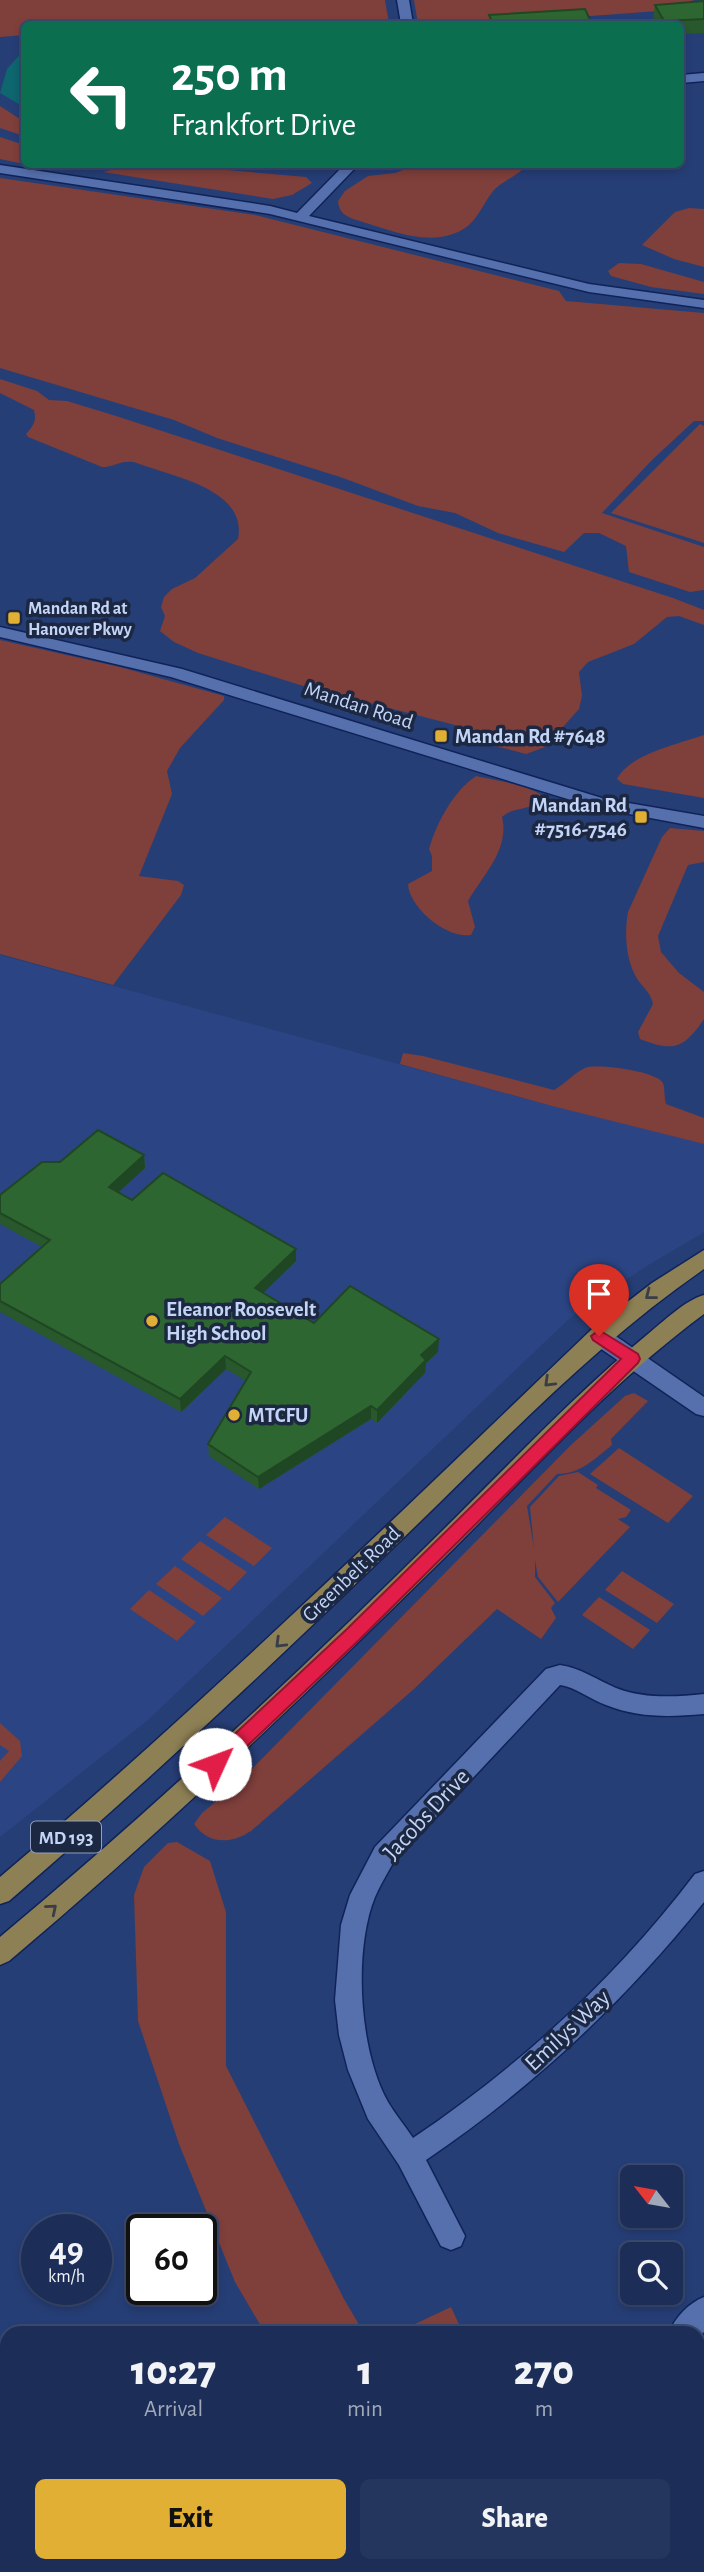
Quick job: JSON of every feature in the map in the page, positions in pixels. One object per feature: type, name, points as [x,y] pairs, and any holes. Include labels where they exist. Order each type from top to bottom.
[{"type":"main road","name":"Greenbelt Road","points":[[0,1893],[131,1781],[242,1679],[599,1336],[704,1258]]},
{"type":"main road","name":"Greenbelt Road","points":[[0,1953],[157,1819],[353,1634],[632,1359],[704,1303]]},
{"type":"street","points":[[403,0],[406,21]]},
{"type":"street","points":[[684,79],[704,77]]},
{"type":"street","points":[[300,216],[349,168]]},
{"type":"street","points":[[0,169],[201,198],[300,216],[589,288],[704,304]]},
{"type":"street","name":"Mandan Road","points":[[0,621],[196,668],[578,785],[655,803],[704,810]]},
{"type":"street","name":"Mandan Road","points":[[0,632],[176,673],[593,802],[704,822]]},
{"type":"street","points":[[599,1336],[704,1408]]},
{"type":"street","name":"Jacobs Drive","points":[[451,2236],[409,2156],[377,2110],[361,2070],[352,2035],[348,2000],[354,1925],[363,1895],[384,1855],[554,1676],[568,1676],[620,1702],[704,1707]]},
{"type":"street","name":"Emilys Way","points":[[409,2156],[490,2099],[578,2022],[642,1956],[704,1882]]},
{"type":"street","points":[[690,2326],[704,2311]]},
{"type":"shaded area","points":[[0,0],[385,0],[388,21],[69,19],[21,21],[21,35],[0,37]]},
{"type":"shaded area","points":[[414,0],[694,0],[671,10],[523,21],[418,21]]},
{"type":"shaded area","points":[[21,53],[21,105],[0,93],[7,69]]},
{"type":"shaded area","points":[[0,106],[21,120],[21,135],[0,128]]},
{"type":"shaded area","points":[[0,137],[21,144],[21,163],[0,159]]},
{"type":"shaded area","points":[[120,168],[204,168],[306,177],[312,183],[292,195],[273,199],[103,172]]},
{"type":"shaded area","points":[[408,168],[522,168],[495,189],[469,225],[456,233],[427,238],[353,219],[341,210],[338,201],[345,191],[368,176],[395,173]]},
{"type":"shaded area","points":[[0,178],[255,215],[559,291],[566,301],[704,313],[704,421],[694,421],[652,460],[602,513],[704,547],[704,590],[690,592],[629,572],[626,546],[599,533],[584,533],[564,552],[498,533],[455,513],[418,506],[343,478],[217,438],[174,420],[0,368]]},
{"type":"shaded area","points":[[689,208],[704,209],[704,267],[674,259],[642,245],[675,212]]},
{"type":"shaded area","points":[[619,263],[641,264],[704,282],[704,294],[651,287],[611,276],[608,271]]},
{"type":"shaded area","points":[[0,379],[37,391],[49,400],[67,401],[113,415],[673,598],[704,610],[704,625],[679,616],[667,617],[634,644],[588,662],[579,672],[582,696],[579,709],[545,747],[526,754],[495,746],[486,737],[455,725],[300,685],[198,653],[174,642],[160,631],[165,616],[161,607],[164,597],[172,589],[195,578],[238,539],[238,522],[231,507],[219,496],[185,479],[134,462],[102,467],[28,437],[26,434],[35,420],[34,410],[0,393]]},
{"type":"shaded area","points":[[700,424],[704,426],[704,543],[611,513]]},
{"type":"shaded area","points":[[0,640],[120,667],[224,696],[224,700],[180,748],[167,771],[172,794],[139,876],[178,881],[184,885],[181,895],[113,985],[0,954]]},
{"type":"shaded area","points":[[704,735],[704,798],[623,784],[617,779],[623,770],[643,756]]},
{"type":"shaded area","points":[[476,776],[524,787],[546,800],[502,817],[499,851],[468,901],[475,927],[471,935],[461,935],[430,920],[415,902],[408,884],[432,871],[429,849],[436,828],[453,799]]},
{"type":"shaded area","points":[[670,828],[704,831],[704,862],[688,865],[658,936],[661,952],[679,973],[704,992],[704,1019],[684,1042],[661,1046],[640,1039],[638,1032],[653,1004],[631,965],[626,929],[628,912],[662,837]]},
{"type":"shaded area","name":"MTCFU","points":[[0,955],[552,1106],[704,1144],[704,1232],[642,1269],[570,1318],[148,1720],[0,1837]]},
{"type":"shaded area","points":[[403,1053],[554,1090],[581,1070],[591,1067],[626,1069],[650,1075],[663,1083],[666,1104],[704,1118],[704,1144],[400,1064]]},
{"type":"shaded area","points":[[634,1393],[648,1401],[611,1439],[612,1445],[580,1469],[557,1474],[527,1506],[534,1548],[530,1507],[559,1476],[578,1472],[598,1485],[596,1488],[631,1510],[626,1517],[618,1519],[630,1527],[558,1602],[538,1577],[535,1560],[535,1577],[555,1603],[551,1608],[556,1618],[541,1639],[497,1609],[414,1689],[251,1831],[236,1838],[221,1840],[206,1836],[200,1831],[194,1824],[202,1813],[237,1784],[571,1445],[625,1396]]},
{"type":"shaded area","points":[[619,1448],[693,1496],[668,1523],[590,1474]]},
{"type":"shaded area","points":[[225,1517],[272,1548],[254,1566],[206,1535]]},
{"type":"shaded area","points":[[200,1541],[247,1572],[229,1591],[181,1559]]},
{"type":"shaded area","points":[[175,1566],[222,1598],[203,1616],[156,1584]]},
{"type":"shaded area","points":[[622,1571],[674,1604],[657,1623],[605,1590]]},
{"type":"shaded area","points":[[149,1590],[196,1622],[177,1641],[130,1609]]},
{"type":"shaded area","points":[[599,1597],[650,1630],[633,1649],[582,1615]]},
{"type":"shaded area","points":[[0,1723],[20,1741],[22,1756],[0,1782],[0,1761],[9,1751],[0,1745]]},
{"type":"shaded area","points":[[177,1842],[210,1861],[226,1912],[226,2066],[360,2326],[261,2326],[235,2282],[217,2238],[217,2214],[207,2214],[179,2144],[138,2021],[134,1895],[144,1867],[168,1843]]},
{"type":"shaded area","points":[[451,2307],[460,2326],[411,2326]]},
{"type":"building","points":[[704,1],[704,19],[664,21],[655,5]]},
{"type":"building","points":[[585,9],[591,21],[492,21],[489,15]]},
{"type":"building","name":"Eleanor Roosevelt High School","points":[[98,1130],[144,1155],[109,1187],[132,1200],[163,1173],[296,1249],[255,1288],[314,1323],[350,1286],[439,1339],[421,1355],[426,1360],[377,1410],[371,1406],[258,1477],[208,1444],[251,1372],[225,1356],[180,1399],[0,1301],[0,1284],[50,1240],[0,1213],[0,1195],[42,1162],[60,1162]]},
{"type":"place","name":"Mandan Rd at Hanover Pkwy","points":[[14,618]]},
{"type":"place","name":"Mandan Rd #7648","points":[[441,736]]},
{"type":"place","name":"Mandan Rd #7516-7546","points":[[641,817]]},
{"type":"place","name":"Eleanor Roosevelt High School","points":[[152,1321]]},
{"type":"place","name":"MTCFU","points":[[234,1415]]},
{"type":"route","points":[[215,1764],[353,1634],[632,1359],[599,1336]]}]
